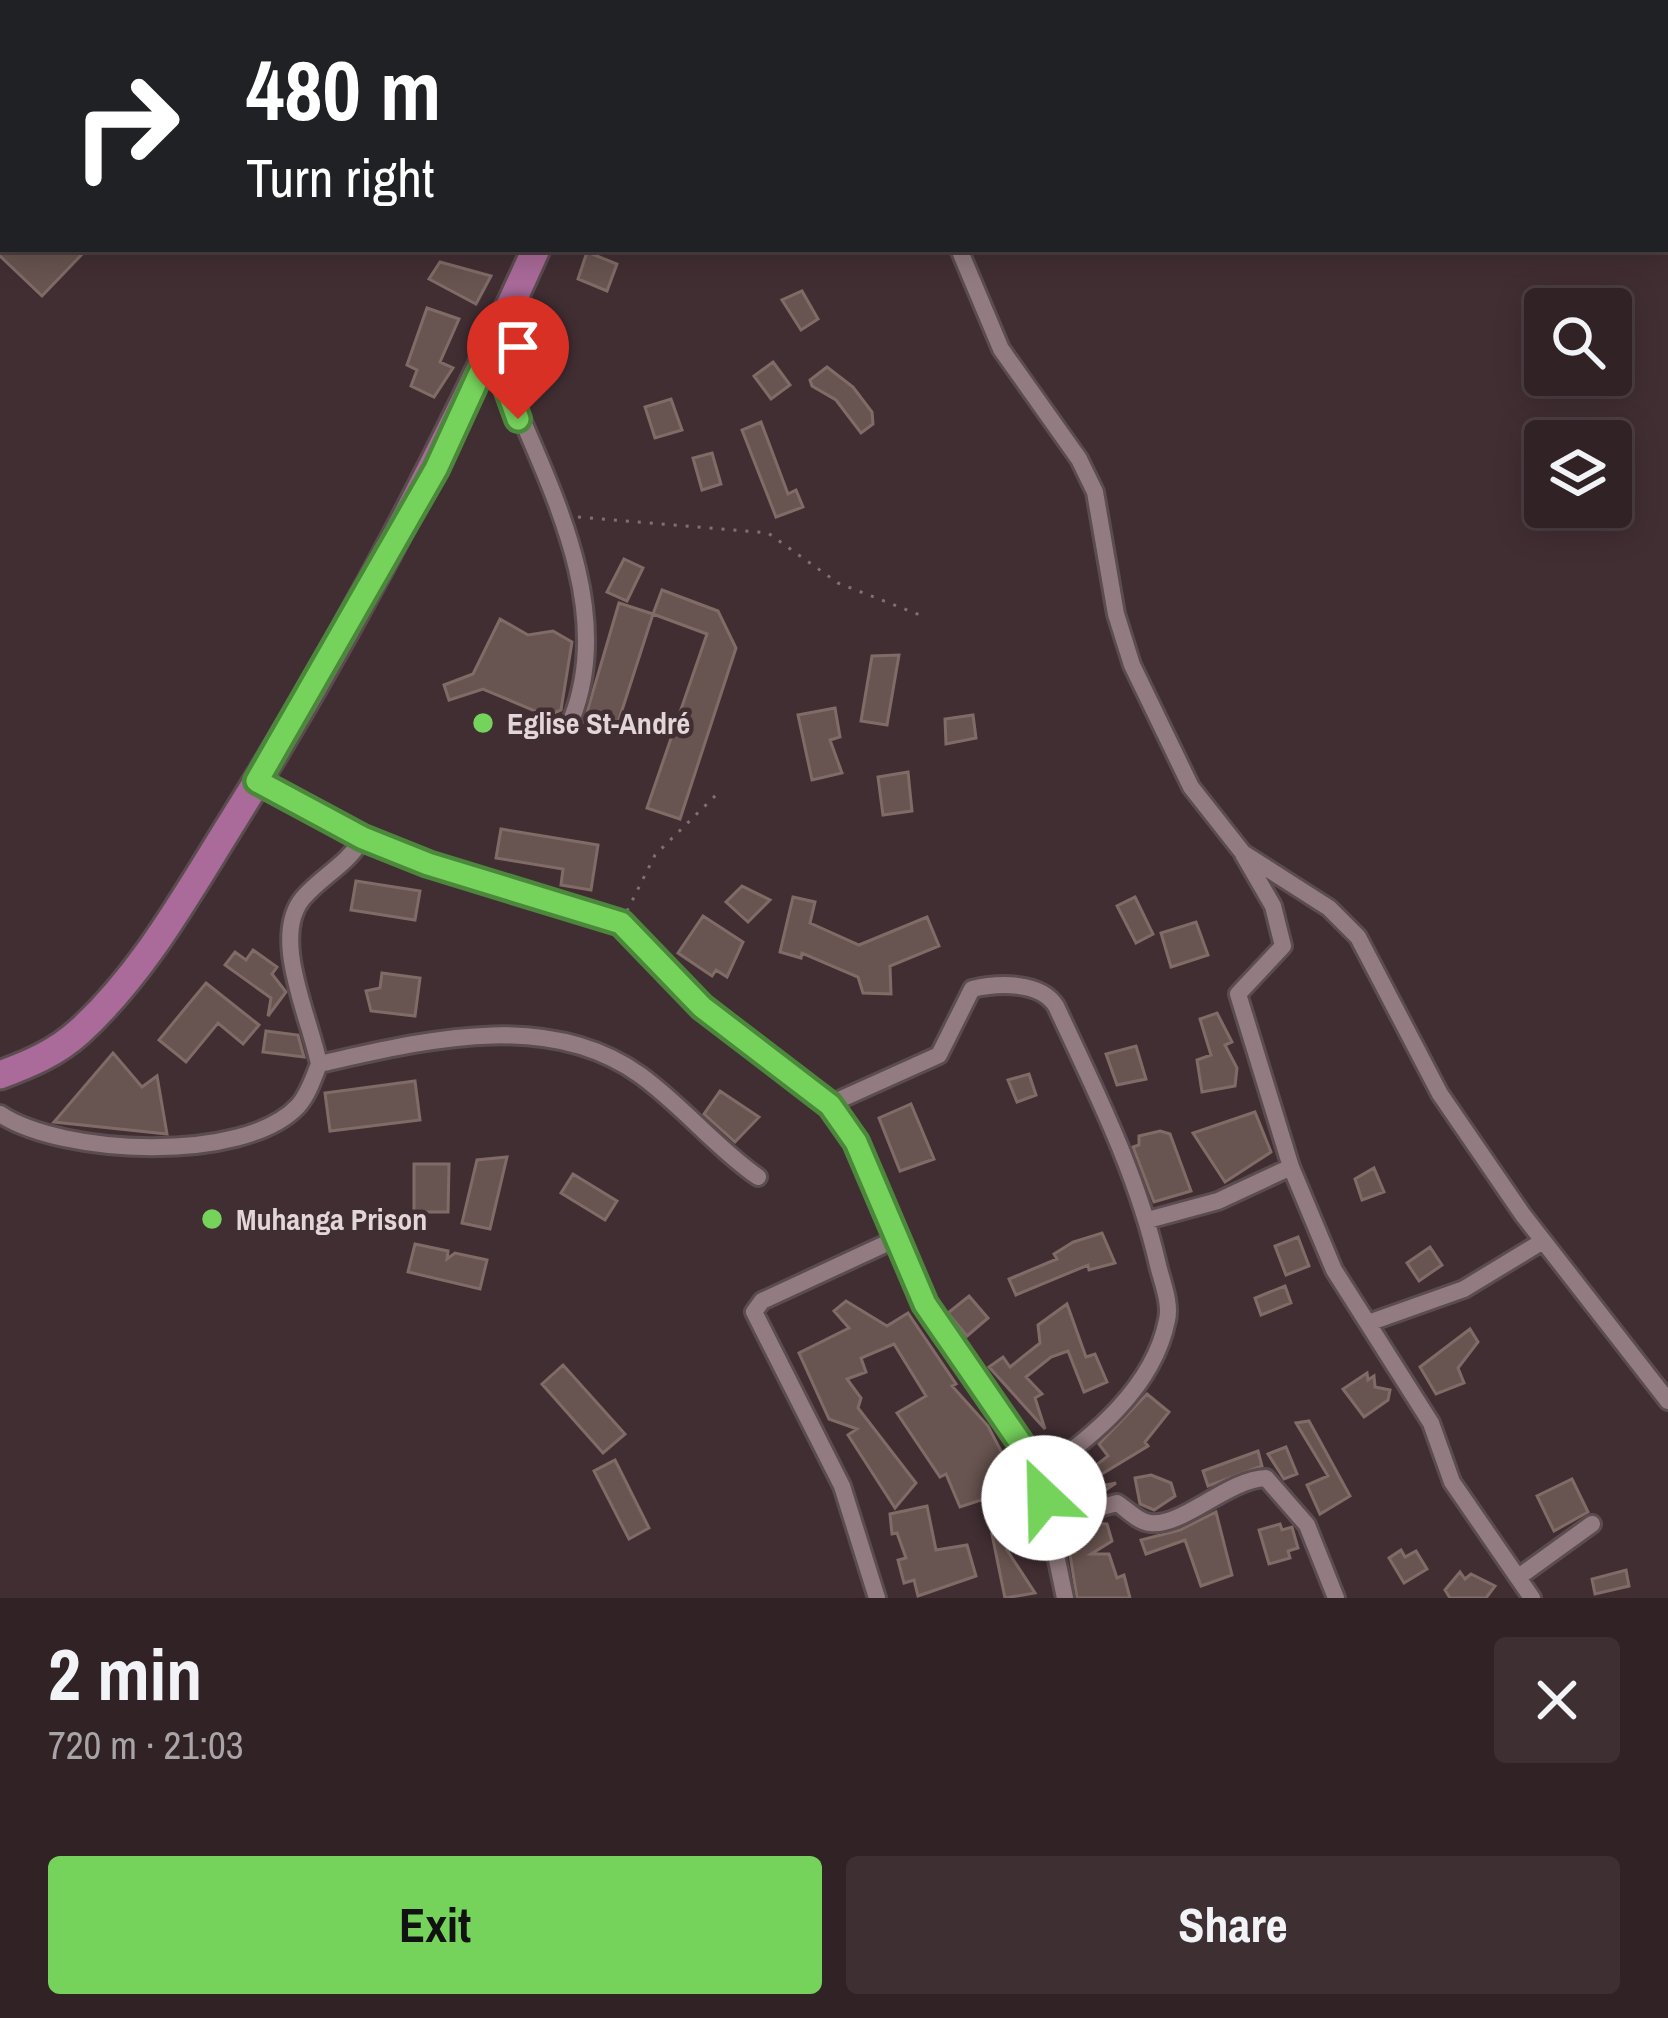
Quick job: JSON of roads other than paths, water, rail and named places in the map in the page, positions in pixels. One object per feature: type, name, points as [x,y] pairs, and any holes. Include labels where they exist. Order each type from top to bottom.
[{"type":"highway","points":[[0,1075],[50,1054],[104,1006],[166,927],[257,781],[436,469],[535,252]]},
{"type":"street","points":[[960,252],[1001,349],[1079,459],[1095,492],[1116,614],[1149,710],[1190,788],[1243,853],[1273,906],[1283,946],[1238,994],[1291,1167],[1334,1270],[1431,1423],[1452,1482],[1532,1598]]},
{"type":"street","points":[[492,347],[579,582],[587,648],[581,694],[572,718]]},
{"type":"street","points":[[257,781],[363,838],[621,923],[702,1007],[830,1105],[856,1142],[944,1338],[1039,1474],[1065,1598]]},
{"type":"street","points":[[0,1114],[36,1131],[144,1146],[226,1140],[299,1105],[320,1064],[292,965],[290,925],[298,904],[345,865],[363,838]]},
{"type":"street","points":[[1243,853],[1329,908],[1358,937],[1440,1094],[1544,1241],[1668,1401]]},
{"type":"street","points":[[830,1105],[940,1055],[971,988],[1042,991],[1056,1006],[1108,1112],[1148,1220],[1166,1324],[1121,1406],[1089,1438],[1039,1474]]},
{"type":"street","points":[[320,1064],[417,1042],[501,1036],[565,1041],[636,1072],[758,1177]]},
{"type":"street","points":[[1148,1220],[1254,1188],[1291,1167]]},
{"type":"street","points":[[878,1598],[842,1486],[754,1312],[762,1301],[896,1239]]},
{"type":"street","points":[[1371,1322],[1464,1289],[1544,1241]]},
{"type":"street","points":[[1049,1521],[1117,1503],[1142,1521],[1159,1523],[1233,1486],[1266,1478],[1307,1526],[1336,1598]]},
{"type":"street","points":[[1520,1576],[1592,1524]]},
{"type":"place","name":"Eglise St-André","points":[[483,723]]},
{"type":"place","name":"Muhanga Prison","points":[[212,1219]]}]
